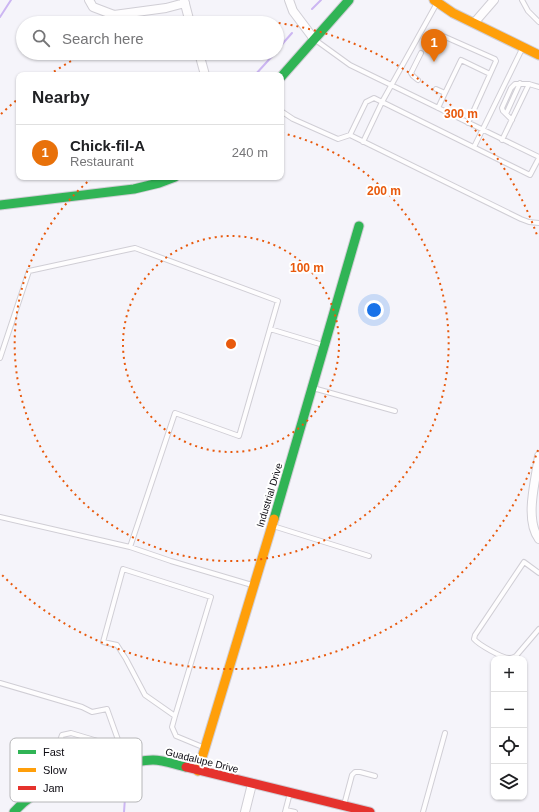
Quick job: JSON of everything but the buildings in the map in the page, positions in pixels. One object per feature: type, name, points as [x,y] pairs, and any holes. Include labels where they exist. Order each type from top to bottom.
[{"type":"street","points":[[89,0],[93,7],[114,15],[166,8],[184,1],[188,16]]},
{"type":"street","points":[[289,0],[293,11],[314,39]]},
{"type":"street","points":[[284,74],[349,0]]},
{"type":"street","points":[[474,23],[494,0]]},
{"type":"street","points":[[435,1],[453,13],[539,55]]},
{"type":"street","points":[[201,60],[204,72]]},
{"type":"street","points":[[0,205],[134,189],[166,180]]},
{"type":"street","name":"Industrial Drive","points":[[198,770],[359,226]]},
{"type":"street","points":[[539,461],[532,506],[532,522],[539,539]]},
{"type":"street","name":"Guadalupe Drive","points":[[142,761],[155,760],[365,811]]},
{"type":"street","points":[[245,812],[252,784]]},
{"type":"street","name":"Guadalupe Drive","points":[[14,812],[23,802]]},
{"type":"lane","points":[[522,0],[528,11],[539,22]]},
{"type":"lane","points":[[363,142],[382,102],[392,86],[435,1]]},
{"type":"lane","points":[[428,37],[430,33],[434,32],[495,59],[496,61],[468,123]]},
{"type":"lane","points":[[314,39],[350,65],[539,158],[530,175],[374,98],[366,102],[350,136]]},
{"type":"lane","points":[[474,147],[523,47]]},
{"type":"lane","points":[[418,80],[412,73],[421,52]]},
{"type":"lane","points":[[438,108],[461,60],[490,74]]},
{"type":"lane","points":[[512,120],[502,108],[511,88],[515,84],[520,83],[539,87]]},
{"type":"lane","points":[[502,140],[529,84]]},
{"type":"lane","points":[[436,89],[445,94]]},
{"type":"lane","points":[[284,113],[293,119],[338,138],[350,136],[521,219],[539,224]]},
{"type":"lane","points":[[0,358],[29,271],[135,248],[278,301],[239,436],[175,414],[130,547]]},
{"type":"lane","points":[[270,329],[324,345]]},
{"type":"lane","points":[[312,388],[395,411]]},
{"type":"lane","points":[[0,517],[130,547],[253,586]]},
{"type":"lane","points":[[271,526],[369,556]]},
{"type":"lane","points":[[539,573],[524,562],[475,635],[474,639],[477,643],[506,658],[512,659],[539,629]]},
{"type":"lane","points":[[175,716],[145,695],[117,645],[103,642],[123,569],[211,596],[172,727],[176,736],[205,748]]},
{"type":"lane","points":[[0,683],[82,707],[92,712],[107,709],[117,738]]},
{"type":"lane","points":[[61,738],[62,735],[71,733],[88,738]]},
{"type":"lane","points":[[423,812],[445,733]]},
{"type":"lane","points":[[344,806],[352,775],[355,772],[375,776]]},
{"type":"lane","points":[[290,793],[286,811],[295,812]]},
{"type":"waterway","points":[[0,17],[11,0]]},
{"type":"waterway","points":[[312,9],[321,0]]},
{"type":"waterway","points":[[284,42],[292,33]]},
{"type":"waterway","points":[[258,72],[269,60]]},
{"type":"waterway","points":[[124,812],[125,802]]},
{"type":"traffic: fast","points":[[284,74],[349,0]]},
{"type":"traffic: fast","points":[[0,205],[134,189],[167,180]]},
{"type":"traffic: fast","points":[[274,519],[359,226]]},
{"type":"traffic: fast","points":[[142,761],[157,760],[186,767]]},
{"type":"traffic: fast","points":[[14,812],[24,802]]},
{"type":"traffic: slow","points":[[434,0],[453,13],[539,55]]},
{"type":"traffic: slow","points":[[198,771],[274,519]]},
{"type":"traffic: jam","points":[[186,767],[370,812]]},
{"type":"place","name":"Chick-fil-A","points":[[434,62]]}]
